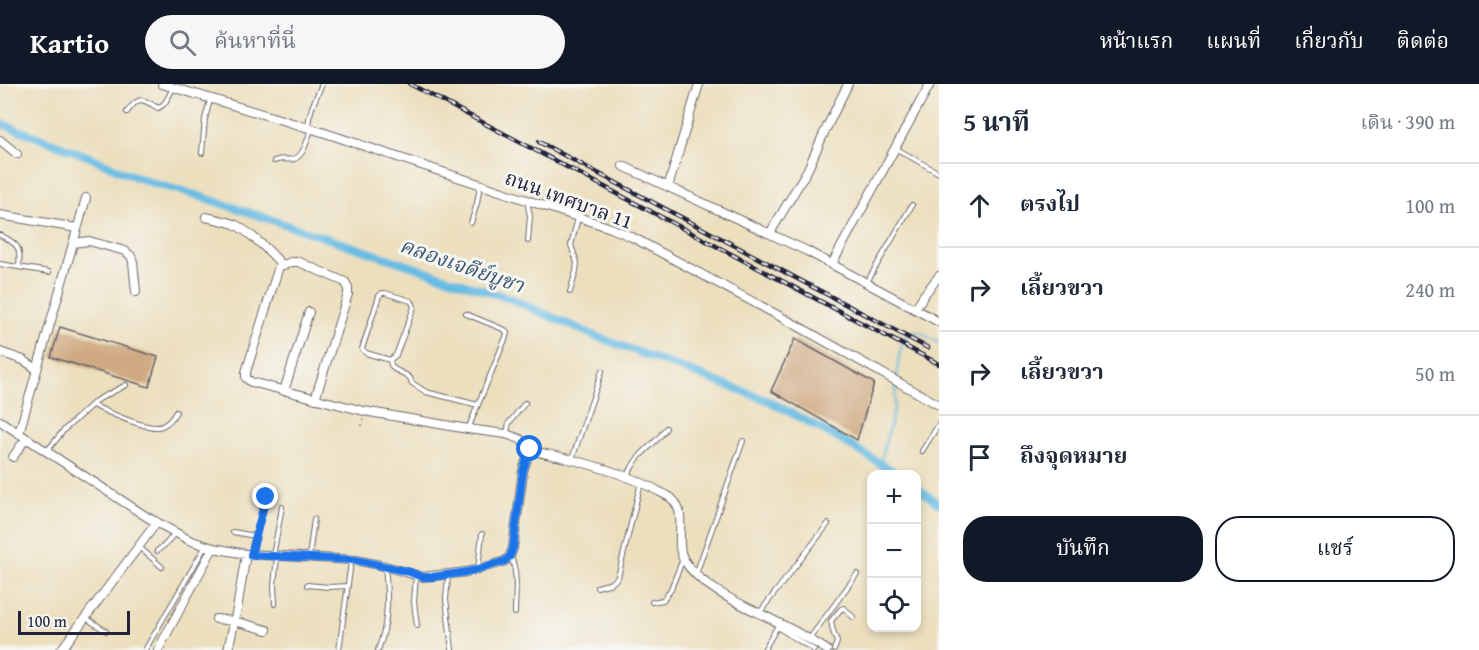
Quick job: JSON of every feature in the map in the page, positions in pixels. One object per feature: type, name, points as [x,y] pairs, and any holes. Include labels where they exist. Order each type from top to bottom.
[{"type":"street","name":"ถนน เทศบาล 11","points":[[162,84],[309,128],[611,228],[796,325],[939,405]]},
{"type":"street","points":[[668,187],[699,84]]},
{"type":"street","points":[[770,233],[808,169],[848,84]]},
{"type":"street","points":[[832,264],[930,84]]},
{"type":"street","points":[[0,140],[17,154]]},
{"type":"street","points":[[623,166],[770,233],[939,322]]},
{"type":"street","points":[[13,457],[23,436],[37,369],[86,198]]},
{"type":"street","points":[[0,215],[77,228]]},
{"type":"street","points":[[206,217],[235,224],[285,266],[291,262],[299,262],[345,282],[348,287],[348,294],[315,399]]},
{"type":"street","points":[[73,243],[89,241],[125,251],[131,256],[133,262],[136,292]]},
{"type":"street","points":[[280,263],[246,372],[246,378],[251,382],[364,411],[506,434],[520,439],[537,453],[552,454],[594,465],[641,482],[671,498],[677,506],[680,515],[679,545],[683,559],[696,575],[722,594],[827,650]]},
{"type":"street","points":[[915,309],[939,276]]},
{"type":"street","points":[[284,391],[309,312]]},
{"type":"street","points":[[0,352],[23,360],[37,369]]},
{"type":"street","points":[[0,421],[157,522],[189,540],[209,547],[248,554],[351,560],[385,566],[422,577],[478,569],[505,561],[510,556],[523,471],[530,449]]},
{"type":"street","points":[[61,650],[157,522]]},
{"type":"street","points":[[158,650],[209,547]]},
{"type":"street","points":[[228,650],[248,554]]},
{"type":"street","points":[[216,619],[234,621],[267,630]]},
{"type":"lane","points":[[274,161],[292,160],[302,153],[309,128],[308,119],[322,84]]},
{"type":"lane","points":[[127,112],[139,101],[149,101],[160,108],[174,86]]},
{"type":"lane","points":[[202,153],[205,119],[210,99]]},
{"type":"lane","points":[[895,148],[939,173]]},
{"type":"lane","points":[[471,223],[480,185]]},
{"type":"lane","points":[[526,200],[530,216],[528,241]]},
{"type":"lane","points":[[867,283],[912,205]]},
{"type":"lane","points":[[570,292],[577,263],[571,245],[579,217]]},
{"type":"lane","points":[[0,235],[18,245],[20,267]]},
{"type":"lane","points":[[0,264],[49,272]]},
{"type":"lane","points":[[381,293],[411,301],[414,307],[396,355],[390,360],[366,353],[362,349],[381,293]]},
{"type":"lane","points":[[466,314],[505,330],[507,333],[468,429]]},
{"type":"lane","points":[[390,360],[394,369],[406,375],[412,383],[426,392],[478,405]]},
{"type":"lane","points":[[572,459],[602,371]]},
{"type":"lane","points":[[46,451],[64,430],[97,400],[126,385]]},
{"type":"lane","points":[[506,434],[510,423],[525,403]]},
{"type":"lane","points":[[92,405],[155,428],[170,421],[176,412]]},
{"type":"lane","points":[[922,451],[939,424]]},
{"type":"lane","points":[[626,477],[637,459],[660,438],[666,428]]},
{"type":"lane","points":[[696,575],[743,441]]},
{"type":"lane","points":[[597,587],[612,583],[618,577],[641,482]]},
{"type":"lane","points":[[248,554],[266,497]]},
{"type":"lane","points":[[275,604],[275,556],[282,507]]},
{"type":"lane","points":[[309,557],[314,519]]},
{"type":"lane","points":[[759,613],[828,524]]},
{"type":"lane","points":[[157,551],[175,532]]},
{"type":"lane","points":[[233,532],[255,536]]},
{"type":"lane","points":[[478,569],[482,534]]},
{"type":"lane","points":[[139,547],[162,567]]},
{"type":"lane","points":[[145,650],[209,547]]},
{"type":"lane","points":[[510,556],[514,562],[514,613]]},
{"type":"lane","points":[[652,602],[663,600],[670,591],[683,559]]},
{"type":"lane","points":[[339,650],[351,560]]},
{"type":"lane","points":[[378,650],[384,635],[388,600],[385,566]]},
{"type":"lane","points":[[799,650],[857,573]]},
{"type":"lane","points":[[416,574],[414,602],[417,626]]},
{"type":"lane","points":[[448,575],[446,599],[452,650]]},
{"type":"lane","points":[[307,585],[348,586]]},
{"type":"lane","points":[[834,650],[837,642],[831,621],[844,608],[853,617]]},
{"type":"lane","points":[[86,618],[106,631]]},
{"type":"lane","points":[[764,650],[777,624]]},
{"type":"lane","points":[[807,641],[814,650]]},
{"type":"building","points":[[60,327],[158,357],[149,387],[51,357]]},
{"type":"building","points":[[795,339],[874,383],[857,440],[771,391]]},
{"type":"waterway","name":"คลองเจดีย์บูชา","points":[[0,123],[155,184],[193,194],[511,299],[595,336],[769,401],[891,470]]},
{"type":"waterway","points":[[897,379],[901,349],[909,333],[920,332],[939,343]]},
{"type":"waterway","points":[[880,464],[894,410],[896,385]]},
{"type":"waterway","name":"คลองเจดีย์บูชา","points":[[921,491],[939,504]]},
{"type":"railway","points":[[410,84],[939,364]]},
{"type":"railway","points":[[539,142],[928,348]]},
{"type":"route","points":[[266,497],[251,555],[356,560],[410,572],[422,577],[467,572],[505,561],[510,556],[523,471],[530,449]]}]
